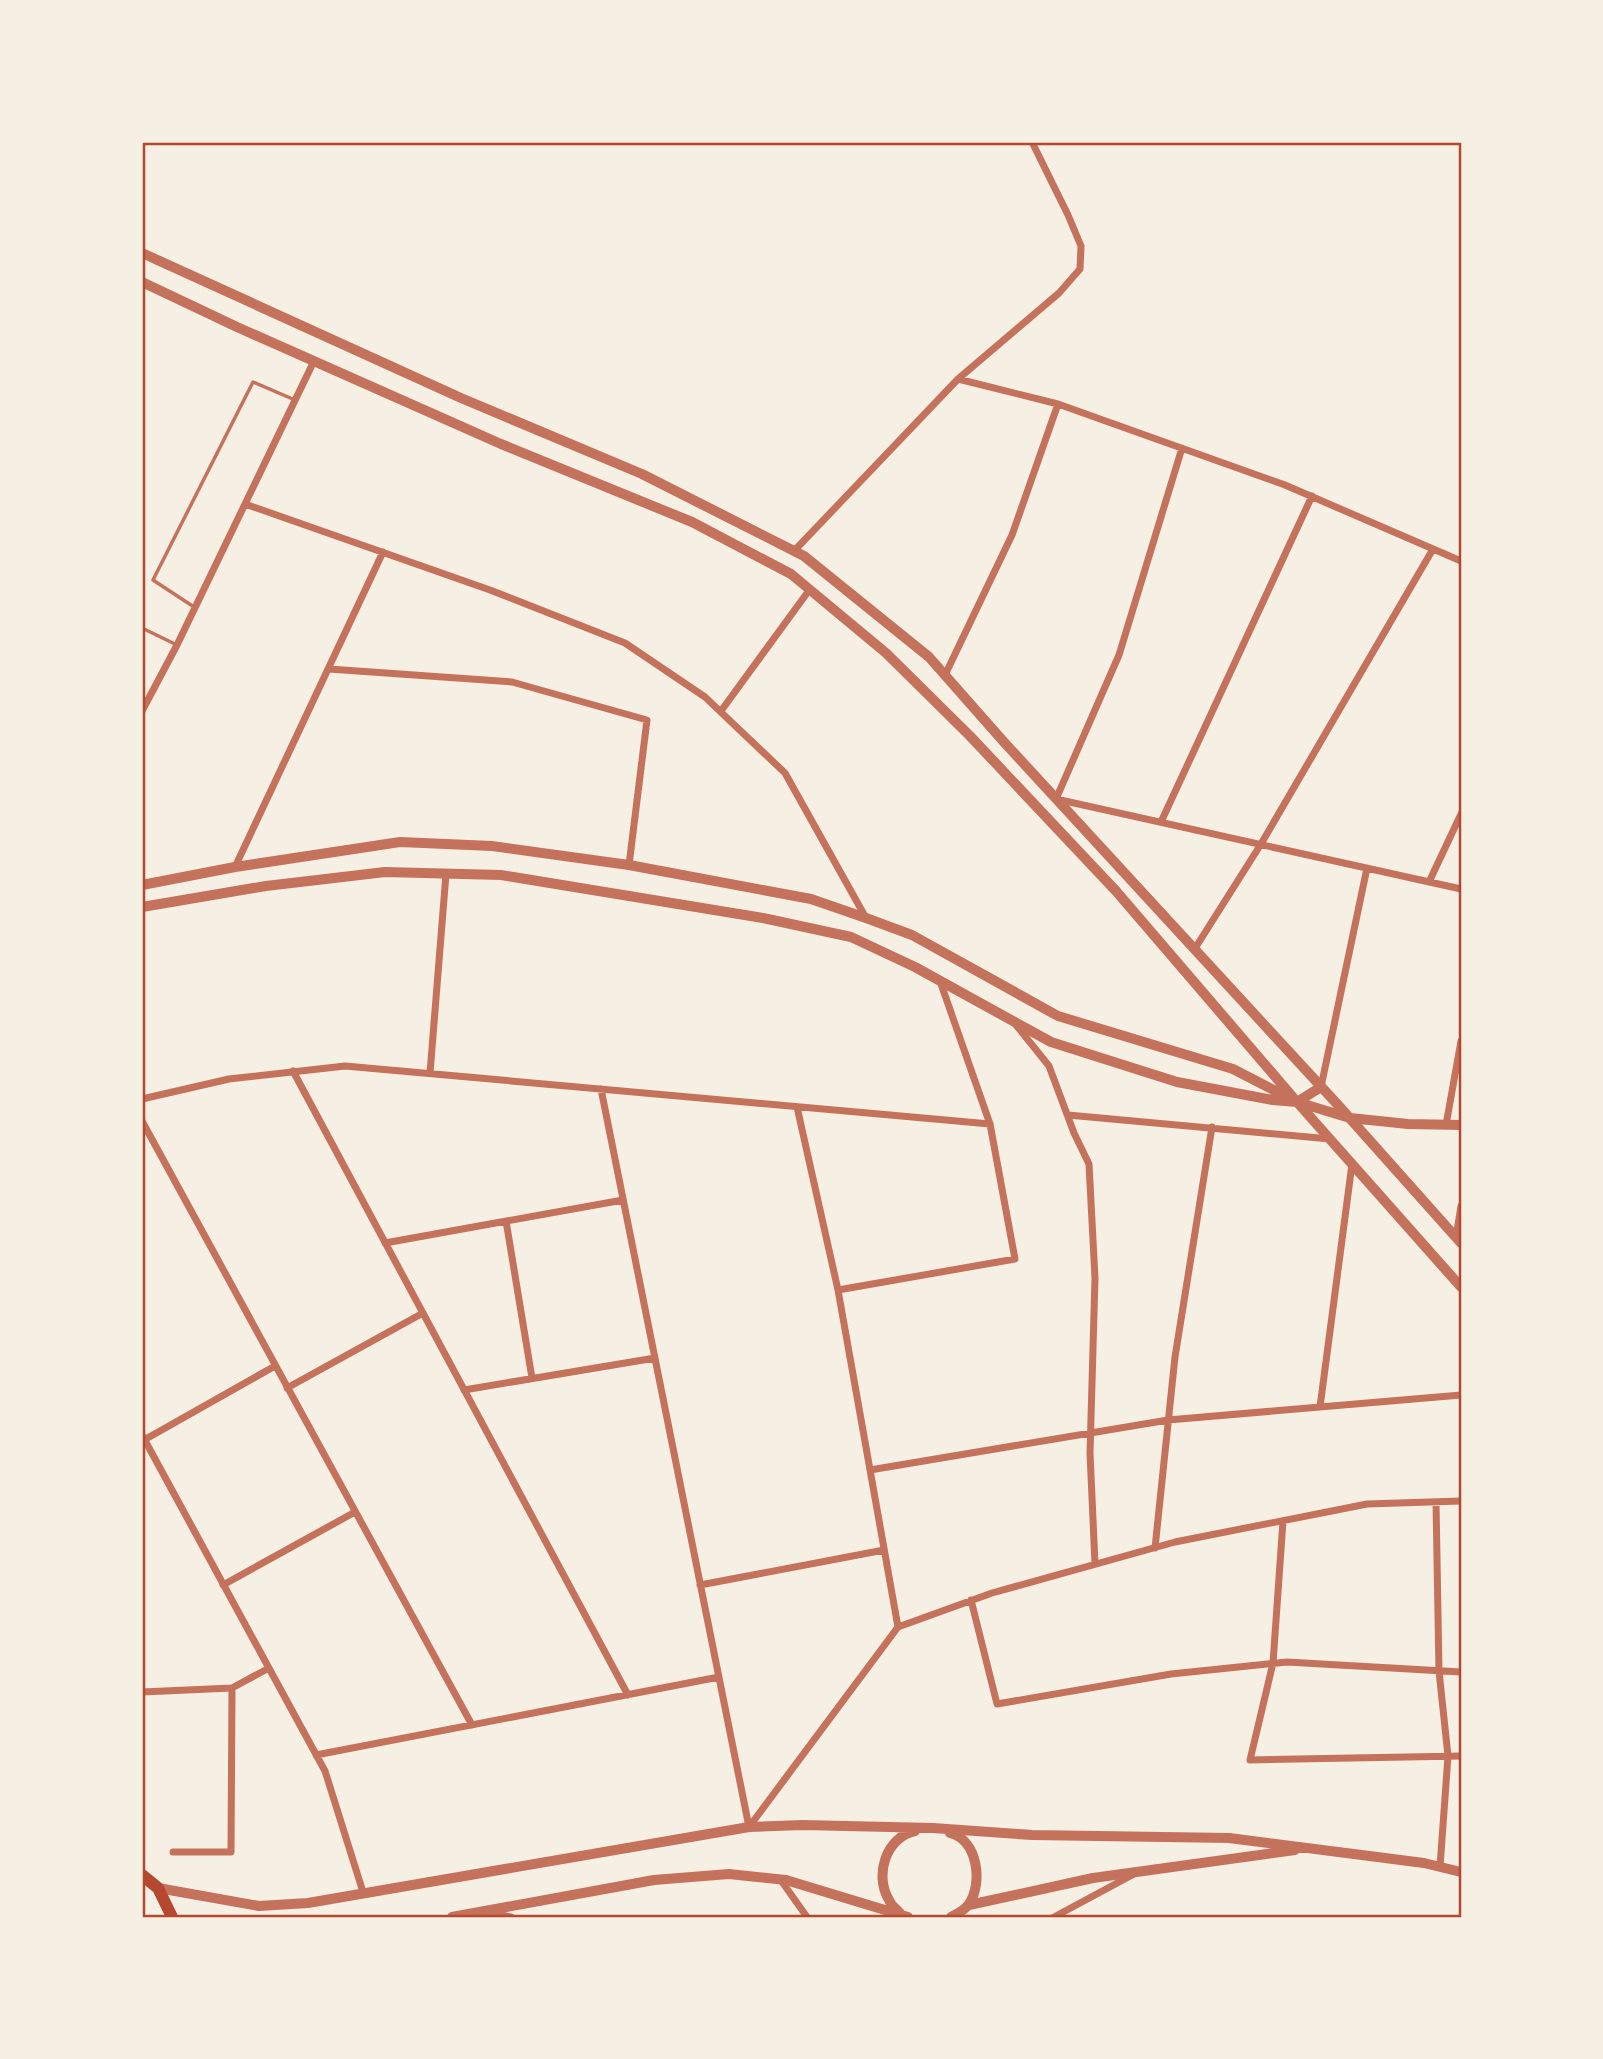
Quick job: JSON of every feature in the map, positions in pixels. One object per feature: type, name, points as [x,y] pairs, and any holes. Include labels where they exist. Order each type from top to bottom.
[{"type":"main road","points":[[142,1875],[159,1888],[172,1917]]},
{"type":"street","points":[[794,551],[958,379],[1059,293],[1080,269],[1081,246],[1032,142]]},
{"type":"street","points":[[142,254],[461,398],[642,474],[804,556],[929,657],[1458,1240]]},
{"type":"street","points":[[142,282],[501,444],[692,522],[791,574],[886,653],[970,736],[1116,891],[1297,1102],[1461,1287]]},
{"type":"street","points":[[142,711],[177,645],[314,361]]},
{"type":"street","points":[[958,379],[1058,404],[1182,448],[1312,496],[1461,561]]},
{"type":"street","points":[[945,675],[1012,535],[1058,404]]},
{"type":"street","points":[[1056,799],[1119,655],[1182,448]]},
{"type":"street","points":[[1161,822],[1312,496]]},
{"type":"street","points":[[244,504],[491,590],[625,643],[705,696],[785,772],[866,918]]},
{"type":"street","points":[[1194,950],[1261,845],[1433,549]]},
{"type":"street","points":[[235,867],[383,552]]},
{"type":"street","points":[[721,711],[810,589]]},
{"type":"street","points":[[329,669],[512,682],[647,720],[629,865]]},
{"type":"street","points":[[1056,799],[1461,889]]},
{"type":"street","points":[[1429,882],[1461,814]]},
{"type":"street","points":[[142,885],[235,867],[400,842],[492,846],[629,865],[811,899],[866,918],[912,935],[1058,1016],[1233,1069],[1297,1102],[1350,1118],[1461,1125]]},
{"type":"street","points":[[142,907],[266,886],[384,872],[501,875],[763,918],[851,937],[940,981],[1051,1042],[1177,1082],[1297,1102],[1321,1087],[1367,868]]},
{"type":"street","points":[[430,1073],[446,874]]},
{"type":"street","points":[[838,1290],[1015,1258],[990,1124],[940,981]]},
{"type":"street","points":[[1014,1022],[1049,1066],[1089,1164],[1095,1278],[1091,1433],[1095,1564]]},
{"type":"street","points":[[1446,1125],[1461,1041]]},
{"type":"street","points":[[142,1099],[229,1079],[345,1066],[990,1124]]},
{"type":"street","points":[[293,1071],[628,1695]]},
{"type":"street","points":[[601,1088],[749,1826]]},
{"type":"street","points":[[797,1107],[838,1290],[898,1626]]},
{"type":"street","points":[[1068,1115],[1330,1139]]},
{"type":"street","points":[[142,1121],[472,1725]]},
{"type":"street","points":[[1155,1548],[1175,1357],[1212,1128]]},
{"type":"street","points":[[1320,1407],[1352,1164]]},
{"type":"street","points":[[385,1244],[623,1200]]},
{"type":"street","points":[[1458,1240],[1461,1206]]},
{"type":"street","points":[[506,1221],[532,1378]]},
{"type":"street","points":[[287,1388],[423,1313]]},
{"type":"street","points":[[464,1390],[655,1358]]},
{"type":"street","points":[[275,1366],[143,1438],[325,1771],[363,1892]]},
{"type":"street","points":[[870,1470],[1168,1420],[1461,1395]]},
{"type":"street","points":[[749,1826],[898,1626],[971,1600],[1155,1548],[1367,1504],[1461,1501]]},
{"type":"street","points":[[1436,1502],[1439,1671],[1448,1756],[1440,1867]]},
{"type":"street","points":[[223,1585],[355,1512]]},
{"type":"street","points":[[1283,1521],[1273,1663],[1250,1760],[1461,1756]]},
{"type":"street","points":[[701,1585],[884,1550]]},
{"type":"street","points":[[971,1600],[997,1704],[1171,1674],[1287,1662],[1461,1672]]},
{"type":"street","points":[[142,1692],[232,1688],[269,1668]]},
{"type":"street","points":[[316,1755],[719,1676]]},
{"type":"street","points":[[173,1852],[231,1852],[232,1688]]},
{"type":"street","points":[[159,1888],[258,1906],[308,1903],[749,1826],[802,1825],[933,1828],[1021,1835],[1229,1838],[1461,1872]]},
{"type":"street","points":[[904,1916],[889,1902],[883,1887],[882,1872],[886,1856],[905,1833],[933,1828],[956,1834],[973,1856],[977,1870],[976,1884],[965,1917]]},
{"type":"street","points":[[951,1917],[969,1905],[1093,1878],[1309,1848]]},
{"type":"street","points":[[1054,1917],[1137,1872]]},
{"type":"street","points":[[452,1917],[654,1880],[729,1874],[780,1880],[904,1916]]},
{"type":"street","points":[[780,1880],[807,1917]]},
{"type":"street","points":[[489,1912],[511,1917]]},
{"type":"lane","points":[[195,607],[153,580],[253,382],[295,400]]},
{"type":"lane","points":[[142,628],[177,645]]}]
